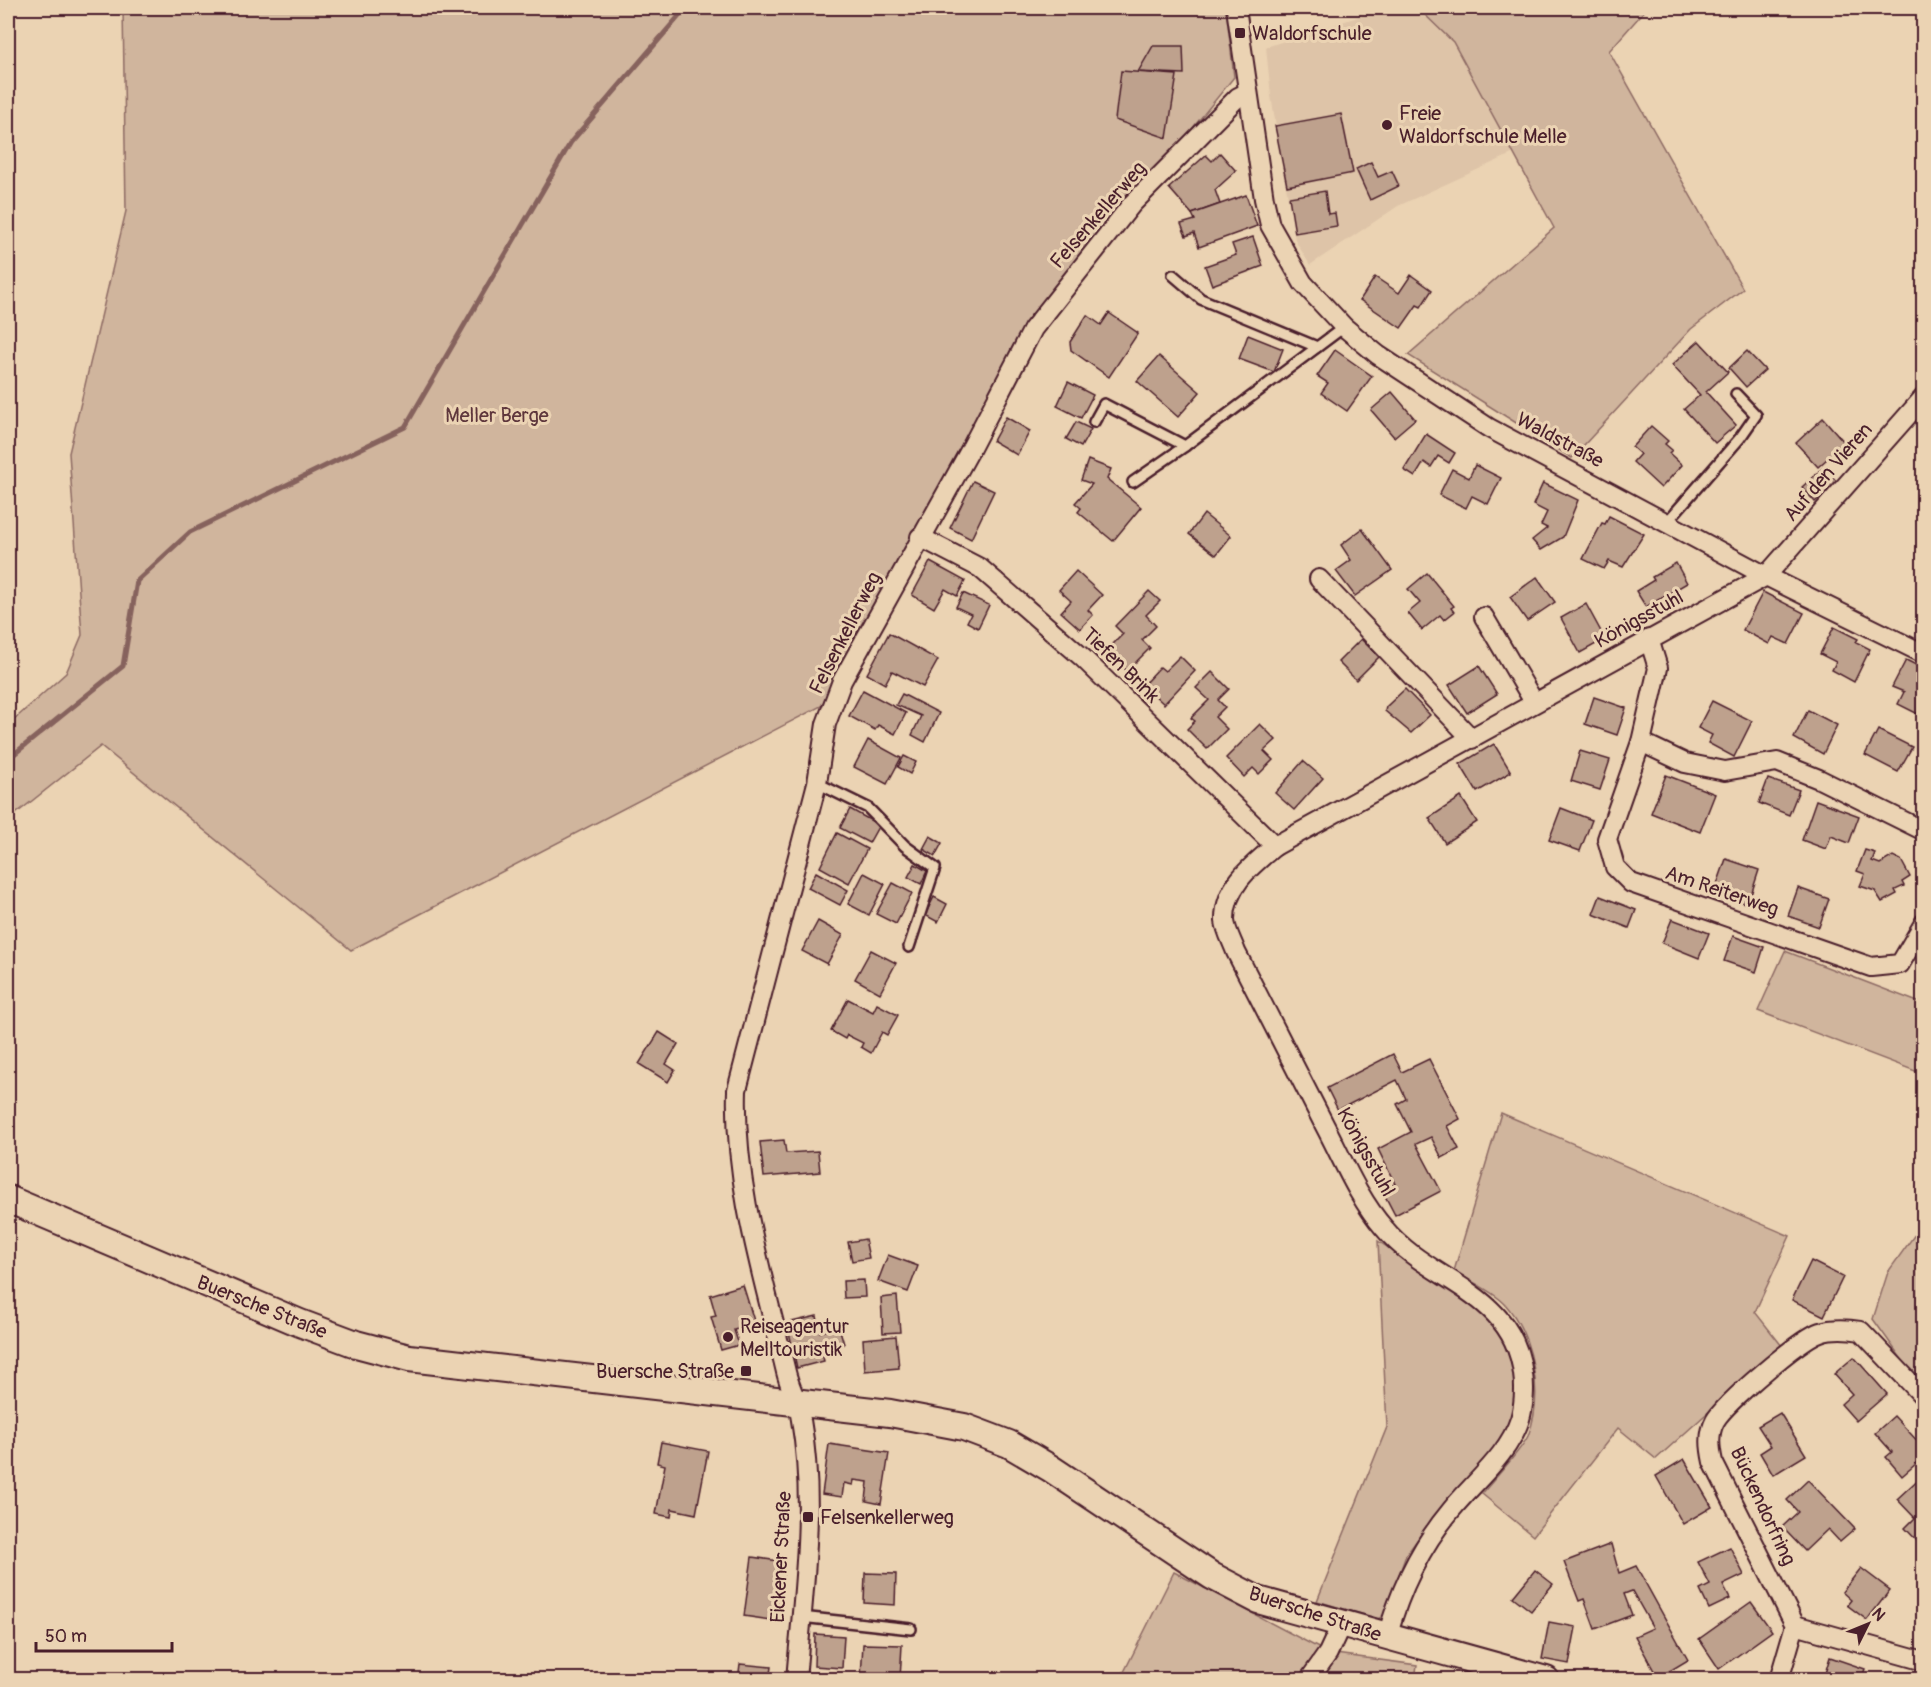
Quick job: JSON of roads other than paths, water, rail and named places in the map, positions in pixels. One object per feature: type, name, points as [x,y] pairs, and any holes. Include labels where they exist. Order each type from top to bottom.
[{"type":"main road","name":"Buersche Straße","points":[[8,1199],[300,1323],[356,1344],[409,1359],[565,1378],[796,1401],[932,1419],[964,1427],[1010,1444],[1221,1581],[1258,1600],[1341,1625],[1546,1680]]},
{"type":"street","name":"Waldstraße","points":[[1236,8],[1270,225],[1303,283],[1344,327],[1378,356],[1489,428],[1766,576],[1923,654]]},
{"type":"street","name":"Felsenkellerweg","points":[[796,1401],[789,1385],[740,1179],[736,1134],[737,1090],[817,783],[826,724],[842,681],[969,452],[1033,329],[1132,204],[1238,97],[1248,92]]},
{"type":"street","name":"Auf den Vieren","points":[[1766,576],[1923,397]]},
{"type":"street","name":"Tiefen Brink","points":[[920,537],[980,568],[1083,658],[1275,846]]},
{"type":"street","name":"Königsstuhl","points":[[1387,1637],[1402,1590],[1422,1549],[1450,1510],[1507,1444],[1521,1418],[1524,1384],[1521,1361],[1514,1342],[1497,1313],[1471,1291],[1417,1259],[1384,1228],[1357,1188],[1236,952],[1225,922],[1229,893],[1252,866],[1275,846],[1766,576]]},
{"type":"street","points":[[1319,579],[1472,739]]},
{"type":"street","points":[[1484,616],[1534,702]]},
{"type":"street","name":"Am Reiterweg","points":[[1649,639],[1658,668],[1641,742],[1607,839],[1615,867],[1631,883],[1871,967],[1900,964],[1923,923]]},
{"type":"street","points":[[1641,742],[1685,763],[1725,771],[1777,762],[1819,778],[1923,831]]},
{"type":"street","name":"Bückendorfring","points":[[1795,1625],[1713,1462],[1709,1442],[1714,1422],[1728,1406],[1803,1340],[1821,1332],[1851,1329],[1861,1331],[1923,1397]]},
{"type":"street","name":"Eickener Straße","points":[[796,1401],[801,1420],[808,1517],[796,1680]]},
{"type":"street","points":[[1309,1680],[1328,1653],[1341,1625]]},
{"type":"street","points":[[1779,1680],[1795,1625],[1923,1661]]},
{"type":"lane","points":[[1173,275],[1202,299],[1317,347]]},
{"type":"lane","points":[[1132,483],[1344,327]]},
{"type":"lane","points":[[1666,522],[1740,438],[1756,415],[1736,394]]},
{"type":"lane","points":[[1094,422],[1104,404],[1185,446]]},
{"type":"lane","points":[[817,783],[868,808],[905,846],[935,868],[909,947]]},
{"type":"lane","points":[[801,1617],[911,1629]]},
{"type":"waterway","points":[[8,759],[123,666],[137,581],[190,532],[405,427],[571,142],[686,8]]},
{"type":"place","name":"Waldorfschule","points":[[1240,33]]},
{"type":"place","name":"Freie Waldorfschule Melle","points":[[1387,125]]},
{"type":"place","name":"Reiseagentur Melltouristik","points":[[728,1337]]},
{"type":"place","name":"Buersche Straße","points":[[746,1371]]},
{"type":"place","name":"Felsenkellerweg","points":[[808,1517]]},
{"type":"park label","name":"Meller Berge","points":[[497,415]]}]
